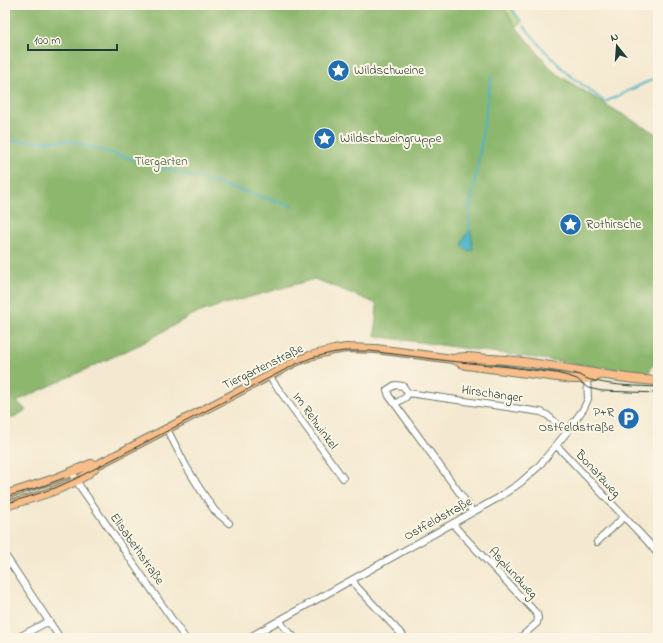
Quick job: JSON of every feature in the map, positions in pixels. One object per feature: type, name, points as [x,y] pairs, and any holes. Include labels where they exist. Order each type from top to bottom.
[{"type":"main road","name":"Tiergartenstraße","points":[[5,506],[60,488],[94,470],[97,465],[295,362],[310,356],[334,350],[346,348],[376,349],[453,359],[464,356],[509,360],[575,369],[588,376],[601,375],[658,381]]},
{"type":"main road","name":"Tiergartenstraße","points":[[5,495],[45,482],[91,464],[97,465]]},
{"type":"street","name":"Im Rehwinkel","points":[[269,376],[343,478]]},
{"type":"street","name":"Ostfeldstraße","points":[[248,638],[498,498],[520,483],[538,467],[556,446],[584,408],[588,399],[588,376]]},
{"type":"street","name":"Hirschanger","points":[[472,512],[389,396],[387,390],[395,385],[404,386],[408,393],[541,412],[547,415],[566,432]]},
{"type":"street","points":[[395,404],[406,397],[408,393]]},
{"type":"street","points":[[166,429],[200,490],[215,511],[229,523]]},
{"type":"street","name":"Bonatzweg","points":[[556,446],[656,552]]},
{"type":"street","name":"Elisabethstraße","points":[[72,472],[185,638]]},
{"type":"street","points":[[597,542],[624,517]]},
{"type":"street","name":"Asplundweg","points":[[453,523],[537,614],[537,623],[520,638]]},
{"type":"street","points":[[5,555],[60,638]]},
{"type":"street","points":[[353,580],[356,586],[405,638]]},
{"type":"street","points":[[280,620],[283,626],[295,638]]},
{"type":"street","points":[[17,638],[49,621]]},
{"type":"green space","name":"Tiergarten","points":[[5,5],[502,5],[517,28],[554,72],[658,135],[658,355],[647,376],[636,372],[375,336],[377,305],[375,303],[314,279],[227,303],[192,315],[141,344],[17,401],[26,410],[5,422]]},
{"type":"green space","points":[[502,5],[516,5],[513,9],[522,22],[516,26]]},
{"type":"water","points":[[469,231],[471,232],[473,250],[467,250],[462,246],[464,238]]},
{"type":"waterway","points":[[509,5],[521,22]]},
{"type":"waterway","points":[[524,26],[545,51],[567,73],[605,102],[658,77]]},
{"type":"waterway","points":[[469,211],[479,158],[491,76]]},
{"type":"waterway","points":[[5,141],[71,141],[293,206]]},
{"type":"waterway","points":[[469,216],[469,231]]},
{"type":"tram line","points":[[5,504],[55,488],[75,479],[296,364],[311,358],[331,353],[344,351],[370,351],[510,367],[568,376],[577,379],[588,388],[602,391],[658,393]]},
{"type":"tram line","points":[[574,373],[589,380],[603,383],[626,386],[658,387]]},
{"type":"tram line","points":[[5,497],[40,487],[64,478]]},
{"type":"place","name":"Wildschweine","points":[[339,70]]},
{"type":"place","name":"Wildschweingruppe","points":[[324,138]]},
{"type":"place","name":"Rothirsche","points":[[571,224]]},
{"type":"place","name":"P+R Ostfeldstraße","points":[[629,419]]}]
